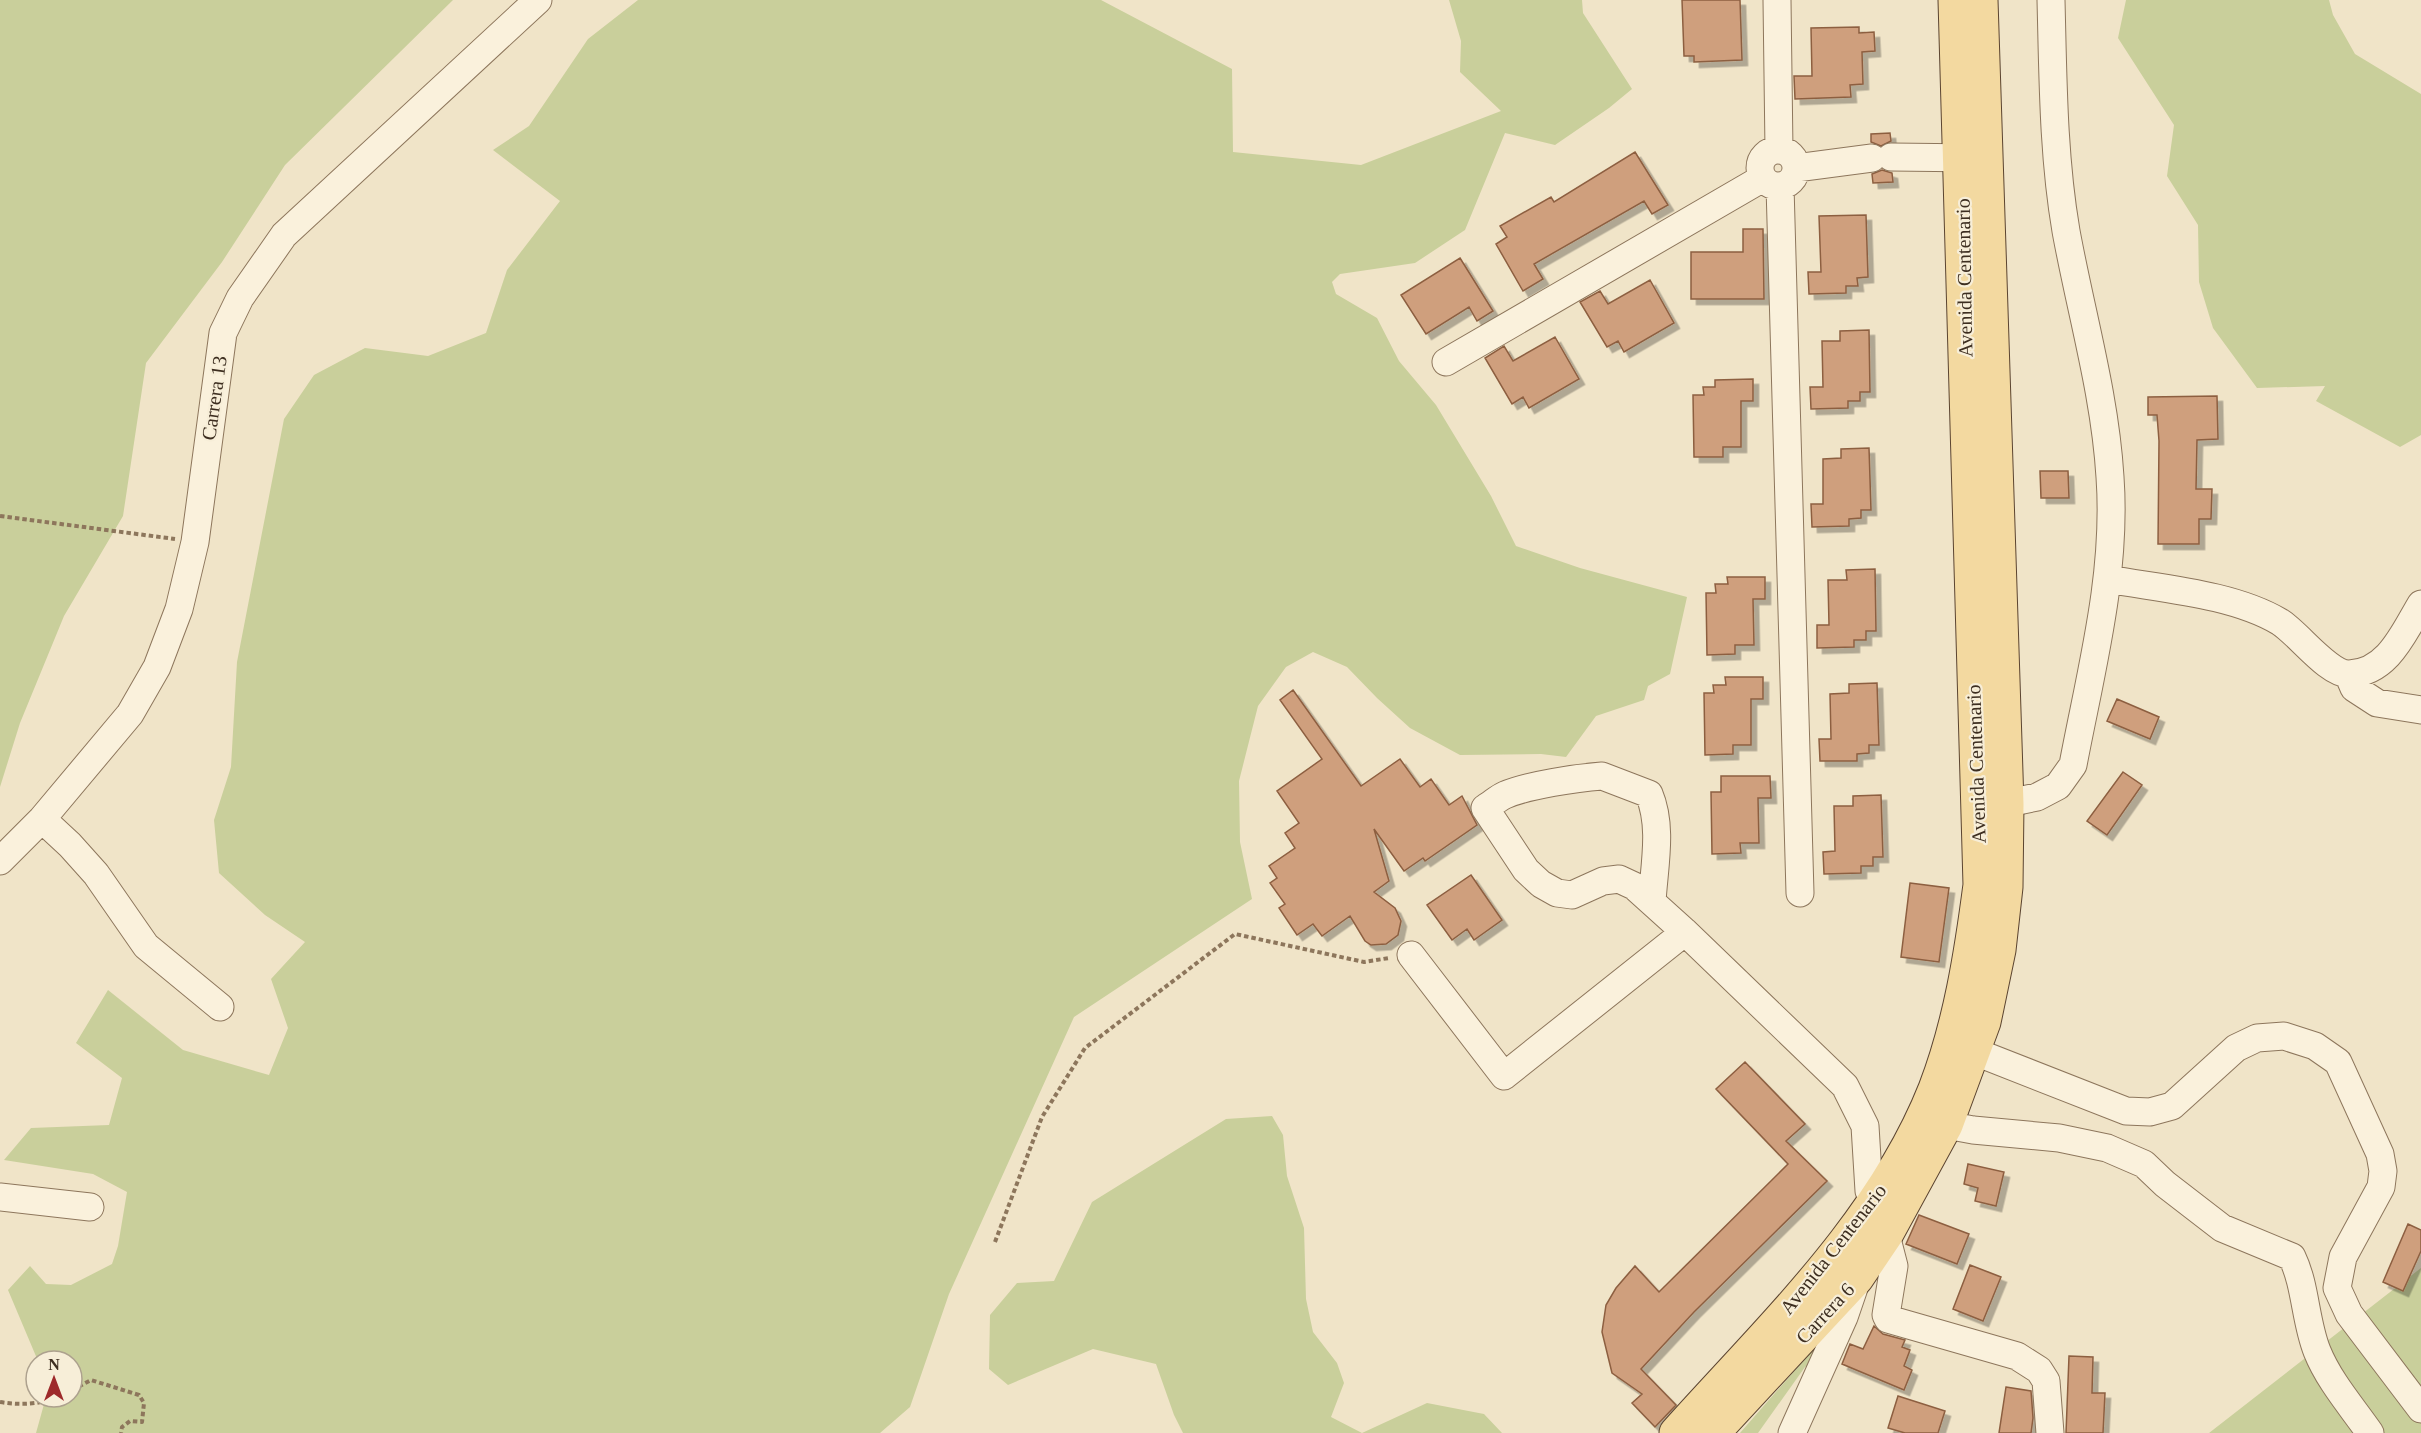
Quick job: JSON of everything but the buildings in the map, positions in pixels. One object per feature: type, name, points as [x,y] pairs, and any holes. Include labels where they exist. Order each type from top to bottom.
[{"type":"main road","name":"Avenida Centenario","points":[[1676,1433],[1814,1278],[1873,1205],[1912,1137],[1935,1089],[1959,1014],[1972,945],[1992,806],[1973,158],[1955,0]]},
{"type":"main road","points":[[1973,158],[1981,0]]},
{"type":"main road","name":"Carrera 6","points":[[1713,1433],[1857,1278],[1886,1235],[1946,1125],[1984,1022],[1999,950],[2006,887],[1992,806]]},
{"type":"street","name":"Carrera 13","points":[[0,861],[42,819],[130,714],[157,666],[179,609],[195,542],[223,333],[240,298],[284,236],[538,0]]},
{"type":"street","points":[[1777,0],[1800,893]]},
{"type":"street","points":[[1992,806],[2037,797],[2058,786],[2073,765],[2108,579],[2111,522],[2110,477],[2105,432],[2066,229],[2054,124],[2051,0]]},
{"type":"street","points":[[1446,362],[1780,170],[1881,158],[1973,158]]},
{"type":"street","points":[[2108,579],[2243,604],[2282,623],[2334,669],[2348,674],[2372,668],[2391,654],[2421,604]]},
{"type":"street","points":[[2348,674],[2354,688],[2377,703],[2421,710]]},
{"type":"street","points":[[1652,902],[1657,821],[1655,808],[1648,794],[1602,776],[1552,783],[1506,795],[1485,808],[1526,870],[1541,884],[1557,893],[1572,895],[1603,880],[1619,879],[1634,886],[1845,1086],[1865,1126],[1869,1191],[1886,1235],[1894,1270],[1885,1310],[1888,1319],[2017,1356],[2039,1370],[2046,1381],[2050,1433]]},
{"type":"street","points":[[42,819],[96,874],[146,946],[220,1007]]},
{"type":"street","points":[[1411,955],[1504,1076],[1685,932]]},
{"type":"street","points":[[1973,1051],[2126,1111],[2150,1112],[2172,1106],[2236,1048],[2257,1038],[2284,1036],[2315,1046],[2338,1062],[2380,1154],[2383,1172],[2381,1186],[2343,1257],[2337,1288],[2349,1314],[2421,1409]]},
{"type":"street","points":[[1946,1125],[1973,1130],[2059,1138],[2107,1148],[2144,1164],[2165,1184],[2222,1228],[2292,1257],[2299,1273],[2306,1315],[2325,1369],[2370,1433]]},
{"type":"street","points":[[0,1197],[90,1207]]},
{"type":"street","points":[[1792,1433],[1844,1317],[1857,1278]]},
{"type":"path","points":[[0,516],[195,542]]},
{"type":"path","points":[[995,1242],[1042,1117],[1084,1048],[1235,934],[1364,962],[1411,955]]},
{"type":"path","points":[[84,1384],[91,1380],[139,1395],[144,1402],[142,1422],[130,1421],[122,1427],[121,1433]]},
{"type":"path","points":[[0,1402],[24,1403]]},
{"type":"green space","points":[[0,0],[453,0],[285,165],[222,262],[146,363],[123,516],[64,616],[20,723],[0,787]]},
{"type":"green space","points":[[638,0],[1101,0],[1232,69],[1233,152],[1361,165],[1501,111],[1460,72],[1461,41],[1449,0],[1582,0],[1583,13],[1632,89],[1609,108],[1555,145],[1505,133],[1465,230],[1415,263],[1340,274],[1332,282],[1336,294],[1377,318],[1399,361],[1436,405],[1491,496],[1516,546],[1580,568],[1687,597],[1670,674],[1648,686],[1644,700],[1596,716],[1566,757],[1541,754],[1460,755],[1410,728],[1347,667],[1313,652],[1286,667],[1258,706],[1239,781],[1240,842],[1252,899],[1074,1017],[949,1294],[910,1407],[880,1433],[36,1433],[43,1409],[84,1409],[84,1349],[33,1349],[8,1290],[30,1266],[46,1284],[71,1285],[112,1264],[118,1246],[127,1192],[93,1174],[4,1160],[31,1128],[109,1125],[122,1078],[76,1043],[108,990],[183,1050],[269,1075],[288,1028],[271,979],[305,942],[265,915],[219,873],[214,820],[231,767],[237,662],[284,419],[314,375],[365,348],[428,356],[486,333],[507,270],[560,201],[493,150],[529,126],[588,39]]},
{"type":"green space","points":[[2126,0],[2329,0],[2333,15],[2355,54],[2421,94],[2421,435],[2400,447],[2316,401],[2325,386],[2257,388],[2213,328],[2199,282],[2198,225],[2167,176],[2174,125],[2118,38]]},
{"type":"green space","points":[[1272,1116],[1283,1135],[1287,1176],[1304,1228],[1306,1299],[1313,1332],[1337,1363],[1344,1383],[1331,1417],[1362,1433],[1183,1433],[1174,1415],[1156,1364],[1093,1349],[1008,1385],[989,1369],[990,1315],[1017,1283],[1054,1281],[1092,1202],[1226,1119]]},
{"type":"green space","points":[[2421,1268],[2421,1433],[2209,1433]]},
{"type":"green space","points":[[1825,1336],[1820,1360],[1805,1367],[1758,1433],[1740,1433]]},
{"type":"green space","points":[[1427,1403],[1484,1414],[1502,1433],[1362,1433]]}]
